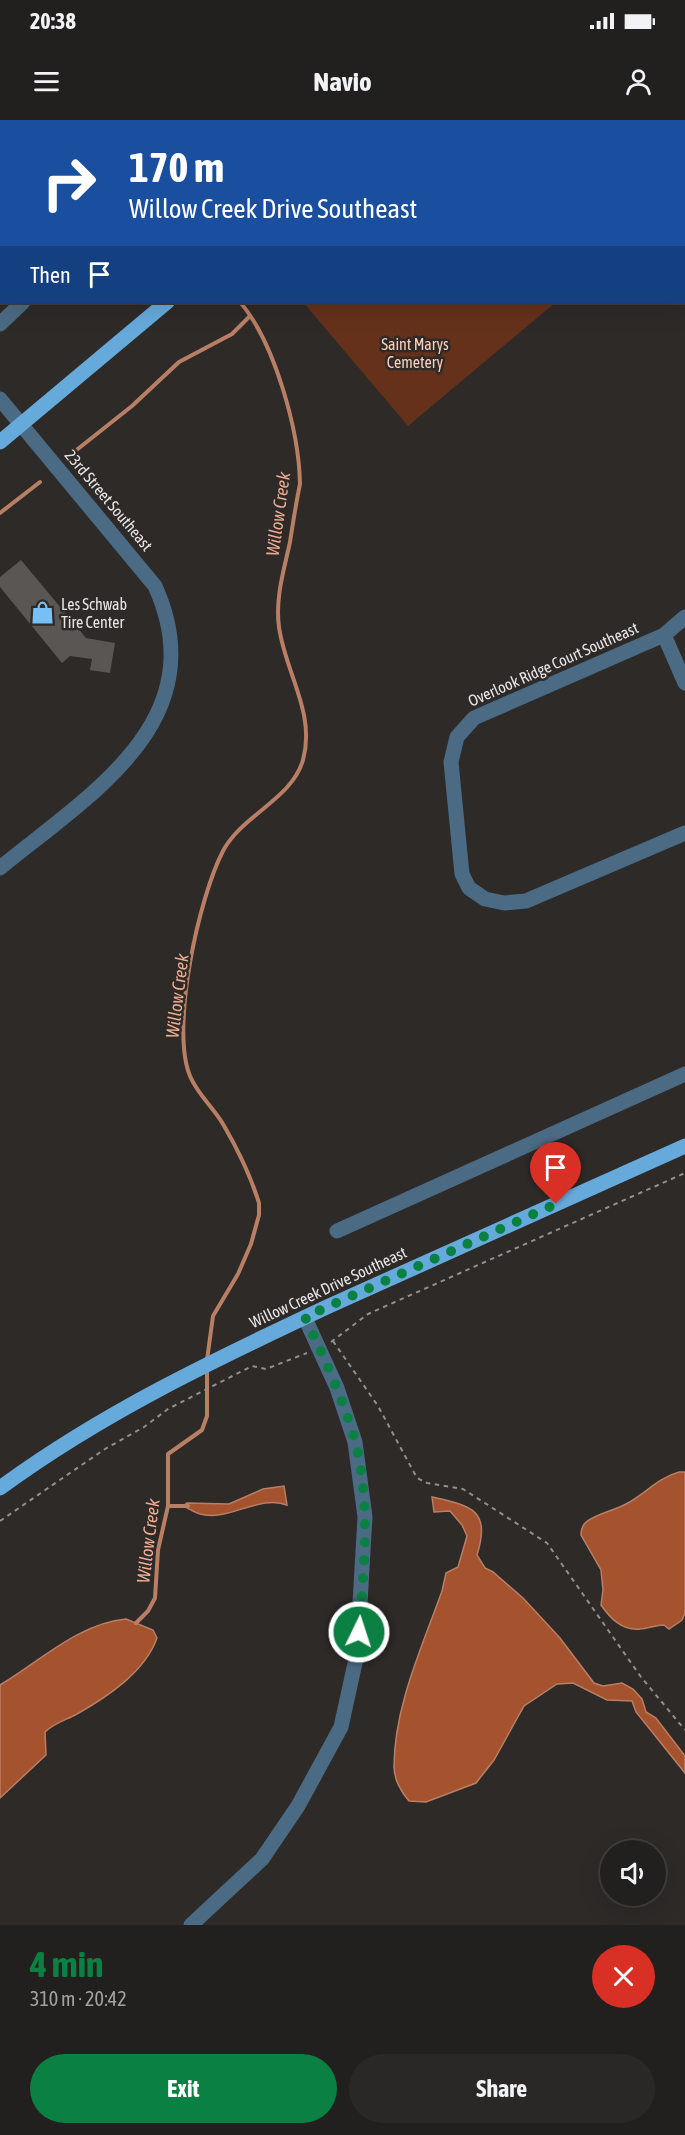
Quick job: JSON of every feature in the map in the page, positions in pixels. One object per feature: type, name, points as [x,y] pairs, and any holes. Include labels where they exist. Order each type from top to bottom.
[{"type":"main road","points":[[0,442],[166,303]]},
{"type":"main road","name":"Willow Creek Drive Southeast","points":[[0,1488],[78,1434],[175,1380],[241,1347],[685,1146]]},
{"type":"street","points":[[0,324],[22,303]]},
{"type":"street","name":"23rd Street Southeast","points":[[0,399],[143,567],[164,604],[170,635],[171,676],[160,711],[142,743],[102,783],[0,868]]},
{"type":"street","name":"Overlook Ridge Court Southeast","points":[[685,617],[664,635],[481,714],[462,730],[453,744],[451,762],[460,867],[465,881],[477,895],[495,902],[526,901],[685,833]]},
{"type":"street","points":[[664,635],[685,683]]},
{"type":"street","points":[[337,1232],[685,1074]]},
{"type":"street","points":[[191,1925],[262,1859],[298,1806],[340,1727],[357,1654],[364,1566],[364,1517],[355,1442],[337,1388],[326,1344],[305,1317]]},
{"type":"path","points":[[0,1521],[168,1409],[252,1366],[266,1369],[326,1344],[368,1314],[685,1173]]},
{"type":"path","points":[[326,1344],[378,1406],[417,1478],[427,1483],[463,1489],[547,1543],[641,1677],[685,1730]]},
{"type":"green space","name":"Saint Marys Cemetery","points":[[304,303],[555,303],[408,426]]},
{"type":"shaded area","points":[[685,1472],[685,1613],[682,1620],[669,1629],[664,1625],[643,1629],[622,1626],[601,1605],[603,1590],[601,1570],[581,1535],[582,1528],[591,1519],[626,1504],[665,1478]]},
{"type":"shaded area","points":[[284,1486],[287,1505],[266,1503],[211,1515],[200,1514],[183,1506],[187,1503],[229,1504],[263,1489]]},
{"type":"shaded area","points":[[432,1497],[457,1503],[474,1512],[481,1528],[477,1555],[485,1568],[493,1572],[523,1598],[560,1638],[594,1683],[603,1686],[622,1683],[633,1689],[642,1699],[646,1712],[656,1718],[685,1756],[685,1773],[636,1712],[632,1701],[607,1700],[573,1683],[557,1684],[524,1706],[494,1760],[476,1783],[426,1802],[409,1801],[398,1785],[394,1772],[399,1722],[410,1678],[442,1591],[446,1573],[458,1567],[467,1536],[462,1525],[450,1511],[434,1512]]},
{"type":"shaded area","points":[[126,1619],[153,1630],[157,1638],[144,1662],[112,1691],[45,1732],[46,1755],[0,1798],[0,1685],[76,1635],[109,1622]]},
{"type":"building","name":"Les Schwab Tire Center","points":[[21,560],[86,638],[115,643],[110,673],[90,670],[92,659],[70,656],[62,663],[0,587],[0,577]]},
{"type":"waterway","name":"Willow Creek","points":[[207,1360],[213,1316],[238,1274],[251,1244],[259,1215],[259,1203],[248,1173],[228,1133],[190,1076],[185,1054],[183,1027],[190,963],[205,899],[223,851],[242,827],[289,786],[303,760],[306,743],[303,709],[282,644],[278,616],[281,584],[300,484],[299,463],[283,388],[264,340],[253,319],[241,303]]},
{"type":"waterway","points":[[74,452],[132,406],[179,362],[232,334],[250,316]]},
{"type":"waterway","points":[[0,513],[40,482]]},
{"type":"waterway","name":"Willow Creek","points":[[136,1623],[148,1611],[155,1598],[158,1550],[168,1506],[168,1454],[202,1430],[207,1416],[207,1368]]},
{"type":"waterway","points":[[169,1506],[188,1506]]},
{"type":"place","name":"Les Schwab Tire Center","points":[[43,613]]},
{"type":"route","points":[[359,1632],[364,1566],[364,1517],[355,1442],[337,1388],[305,1317],[556,1204]]}]
